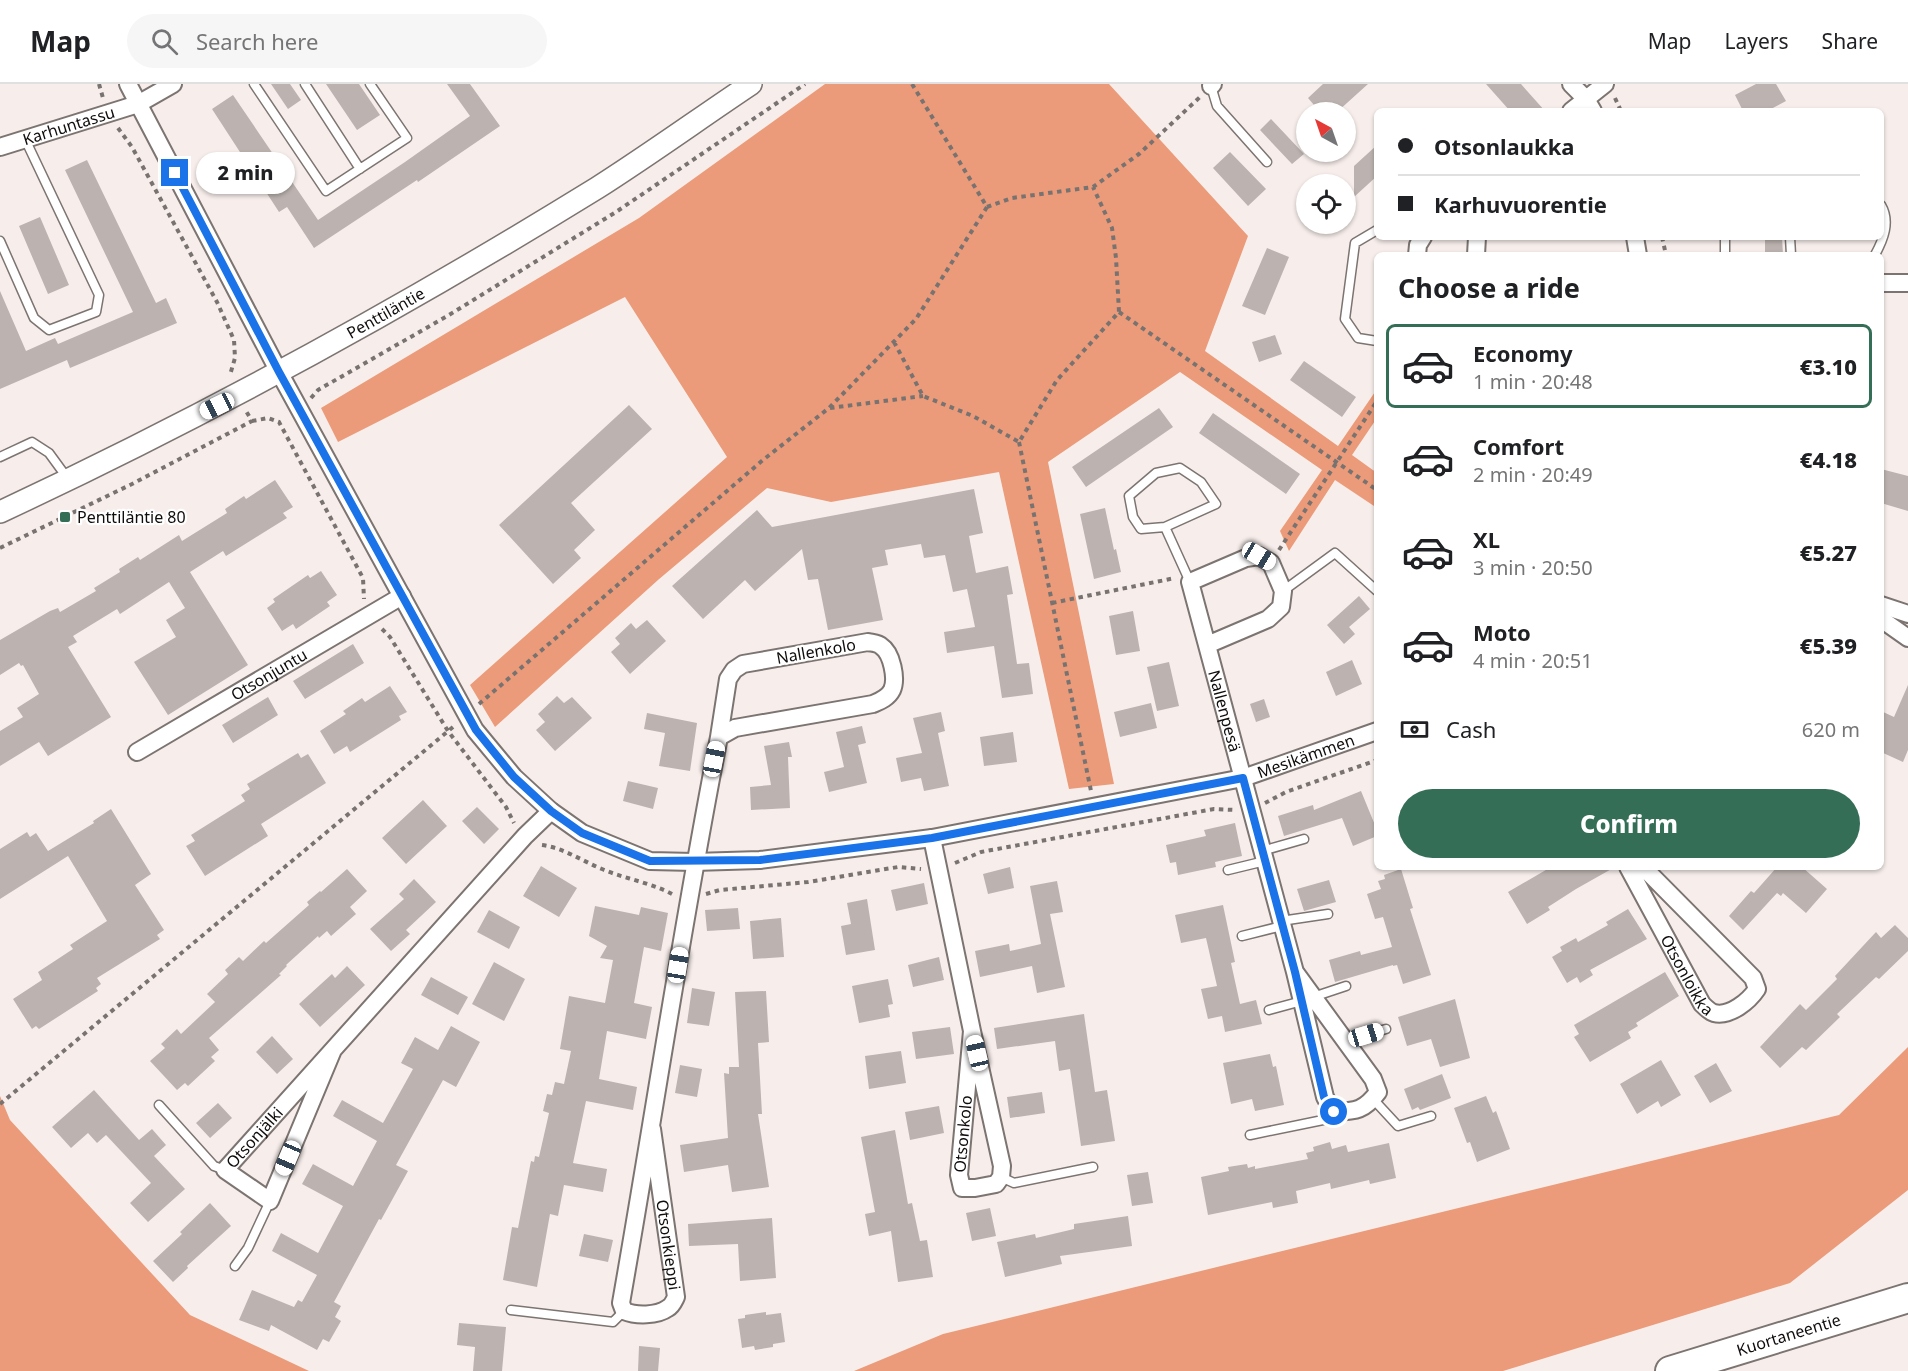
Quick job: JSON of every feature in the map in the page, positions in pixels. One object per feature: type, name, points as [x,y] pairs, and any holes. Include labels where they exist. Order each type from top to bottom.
[{"type":"highway","name":"Kuortaneentie","points":[[1670,1371],[1908,1298]]},
{"type":"street","name":"Mesikämmen","points":[[128,84],[279,372],[476,730],[514,777],[551,811],[582,833],[650,861],[760,860],[932,838],[1243,778],[1374,732]]},
{"type":"street","name":"Karhuntassu","points":[[0,147],[138,104],[173,84]]},
{"type":"street","name":"Penttiläntie","points":[[0,512],[238,395],[437,285],[599,186],[751,84]]},
{"type":"street","points":[[1571,84],[1589,105],[1605,84]]},
{"type":"street","points":[[1884,282],[1905,282]]},
{"type":"street","points":[[1190,582],[1246,558],[1259,556],[1271,563],[1283,591],[1281,607],[1268,619],[1207,645]]},
{"type":"street","name":"Nallenpesä","points":[[1190,582],[1295,972],[1307,999],[1324,1097],[1334,1112]]},
{"type":"street","name":"Otsonjuntu","points":[[137,752],[402,596]]},
{"type":"street","points":[[1884,606],[1908,614]]},
{"type":"street","points":[[1884,621],[1908,638]]},
{"type":"street","name":"Nallenkolo","points":[[694,862],[719,738],[728,679],[734,670],[743,664],[868,642],[880,645],[888,652],[894,680],[891,692],[882,701],[735,728],[719,738]]},
{"type":"street","name":"Otsonjälki","points":[[333,1050],[270,1201],[225,1170],[525,836],[551,811]]},
{"type":"street","name":"Otsonkolo","points":[[932,838],[1002,1166],[1001,1177],[996,1184],[962,1188],[959,1175],[972,1031]]},
{"type":"street","name":"Otsonkieppi","points":[[652,1129],[676,1297],[670,1307],[661,1312],[633,1315],[624,1311],[621,1303],[652,1129],[694,862]]},
{"type":"street","name":"Otsonloikka","points":[[1630,870],[1702,1004],[1713,1013],[1727,1013],[1750,999],[1757,989],[1753,978],[1646,870]]},
{"type":"street","points":[[1307,999],[1345,1041],[1373,1079],[1377,1092],[1369,1105],[1350,1111],[1334,1112]]},
{"type":"lane","points":[[254,84],[326,191],[406,138],[370,84]]},
{"type":"lane","points":[[305,84],[360,169]]},
{"type":"lane","points":[[1212,85],[1217,106],[1268,162]]},
{"type":"lane","points":[[0,241],[34,318],[49,330],[96,312],[99,295],[25,139]]},
{"type":"lane","points":[[1884,210],[1886,234],[1884,238]]},
{"type":"lane","points":[[1374,232],[1355,243],[1345,319],[1358,338],[1374,341]]},
{"type":"lane","points":[[0,457],[32,442],[49,453],[69,480]]},
{"type":"lane","points":[[1180,468],[1202,482],[1216,504],[1165,527],[1141,529],[1133,517],[1129,496],[1156,473],[1180,468]]},
{"type":"lane","points":[[1165,527],[1190,582]]},
{"type":"lane","points":[[1283,591],[1335,553],[1374,588]]},
{"type":"lane","points":[[1228,870],[1305,839]]},
{"type":"lane","points":[[1242,936],[1328,914]]},
{"type":"lane","points":[[1269,1010],[1346,986]]},
{"type":"lane","points":[[1345,1041],[1386,1029]]},
{"type":"lane","points":[[1373,1099],[1398,1126],[1431,1116]]},
{"type":"lane","points":[[159,1105],[213,1166],[225,1170]]},
{"type":"lane","points":[[1250,1136],[1323,1120],[1334,1112]]},
{"type":"lane","points":[[1001,1177],[1014,1183],[1093,1167]]},
{"type":"lane","points":[[235,1266],[248,1248],[270,1201]]},
{"type":"lane","points":[[511,1310],[613,1322],[624,1311]]},
{"type":"path","points":[[99,84],[114,123],[132,147],[217,302],[234,340],[235,358],[229,378],[252,421]]},
{"type":"path","points":[[299,408],[318,390],[449,315],[616,212],[805,84]]},
{"type":"path","points":[[912,84],[987,207]]},
{"type":"path","points":[[0,1104],[467,715],[762,460],[829,408],[916,320],[987,207],[1012,198],[1093,187],[1139,154],[1212,85]]},
{"type":"path","points":[[1093,187],[1112,228],[1119,312],[1057,380],[1019,442],[1099,830]]},
{"type":"path","points":[[1119,312],[1374,488]]},
{"type":"path","points":[[894,342],[923,396]]},
{"type":"path","points":[[829,408],[923,396],[973,416],[1019,442]]},
{"type":"path","points":[[1271,563],[1374,406]]},
{"type":"path","points":[[0,548],[132,484],[252,421],[267,418],[279,422],[363,578],[364,599],[377,624],[390,637],[448,731],[506,807],[517,830],[533,843],[554,847],[602,870],[656,885],[677,896],[808,882],[898,867],[929,869],[949,866],[981,852],[1214,809],[1241,810],[1374,761]]},
{"type":"path","points":[[1052,603],[1181,577],[1190,582]]},
{"type":"shaded area","points":[[825,84],[1109,84],[1248,236],[1205,351],[1338,446],[1374,393],[1374,422],[1352,455],[1374,471],[1374,506],[1335,480],[1289,551],[1280,531],[1322,470],[1180,372],[1048,462],[1114,784],[1069,789],[999,472],[831,502],[767,488],[658,580],[495,727],[470,685],[727,457],[625,297],[338,442],[321,408],[639,218]]},
{"type":"shaded area","points":[[1908,1047],[1908,1190],[1790,1283],[1503,1371],[854,1371],[943,1334],[1839,1115]]},
{"type":"shaded area","points":[[0,1096],[10,1120],[190,1315],[309,1371],[0,1371]]},
{"type":"building","points":[[271,84],[290,84],[301,100],[288,109]]},
{"type":"building","points":[[326,84],[359,84],[380,115],[357,130]]},
{"type":"building","points":[[447,84],[470,84],[500,126],[418,182],[417,180],[314,248],[287,207],[279,212],[212,109],[233,95],[318,220],[470,116]]},
{"type":"building","points":[[1323,84],[1368,84],[1348,102],[1311,102],[1308,98]]},
{"type":"building","points":[[1486,84],[1521,84],[1542,108],[1507,108]]},
{"type":"building","points":[[1756,84],[1776,84],[1786,101],[1773,108],[1742,108],[1735,95]]},
{"type":"building","points":[[1271,119],[1296,146],[1296,161],[1292,164],[1260,130]]},
{"type":"building","points":[[1374,148],[1374,179],[1356,195],[1356,174],[1354,174],[1354,166]]},
{"type":"building","points":[[1230,152],[1266,189],[1248,206],[1213,168]]},
{"type":"building","points":[[87,160],[156,303],[166,298],[177,323],[70,368],[67,360],[0,389],[0,291],[26,351],[55,338],[58,344],[133,312],[65,170]]},
{"type":"building","points":[[40,217],[69,285],[48,294],[19,226]]},
{"type":"building","points":[[1765,240],[1782,240],[1783,252],[1765,252]]},
{"type":"building","points":[[1267,248],[1289,257],[1265,315],[1242,306]]},
{"type":"building","points":[[1275,335],[1282,354],[1259,362],[1252,342]]},
{"type":"building","points":[[1304,361],[1356,397],[1342,417],[1290,380]]},
{"type":"building","points":[[629,405],[652,429],[571,503],[595,530],[574,550],[581,558],[553,584],[499,525]]},
{"type":"building","points":[[1159,408],[1173,427],[1086,487],[1072,467]]},
{"type":"building","points":[[1213,413],[1300,474],[1286,494],[1199,433]]},
{"type":"building","points":[[1884,470],[1908,476],[1908,511],[1884,504]]},
{"type":"building","points":[[275,480],[293,507],[283,513],[287,518],[226,556],[223,551],[190,572],[248,665],[168,715],[134,662],[176,637],[166,620],[185,608],[169,582],[120,614],[117,609],[73,636],[77,642],[68,647],[111,717],[48,756],[39,742],[0,766],[0,731],[23,717],[17,708],[39,694],[23,665],[19,663],[0,675],[0,640],[50,611],[58,608],[60,612],[96,591],[94,588],[120,572],[119,569],[138,557],[140,560],[179,535],[182,541],[227,513],[225,509],[244,496],[246,499]]},
{"type":"building","points":[[974,489],[983,533],[969,536],[976,573],[1008,566],[1013,594],[1007,595],[1017,664],[1029,663],[1033,694],[1002,698],[994,646],[947,653],[944,632],[975,627],[967,589],[953,592],[945,555],[924,558],[921,544],[885,550],[888,565],[872,568],[883,620],[828,630],[818,579],[808,580],[802,549],[755,591],[745,580],[703,619],[672,586],[757,510],[772,527]]},
{"type":"building","points":[[1105,508],[1121,572],[1094,579],[1080,514]]},
{"type":"building","points":[[321,571],[337,595],[327,602],[330,606],[296,629],[293,624],[282,631],[267,608],[275,602],[273,599],[308,575],[310,578]]},
{"type":"building","points":[[1359,596],[1370,609],[1349,627],[1355,634],[1344,644],[1327,625]]},
{"type":"building","points":[[1133,611],[1140,651],[1116,655],[1109,616]]},
{"type":"building","points":[[647,620],[666,641],[630,674],[611,652],[620,644],[615,638],[631,623],[636,629]]},
{"type":"building","points":[[353,644],[364,663],[305,699],[293,681]]},
{"type":"building","points":[[1352,660],[1362,684],[1336,696],[1326,672]]},
{"type":"building","points":[[1169,662],[1179,706],[1157,711],[1147,667]]},
{"type":"building","points":[[1908,685],[1908,750],[1903,762],[1884,753],[1884,712],[1894,717]]},
{"type":"building","points":[[390,686],[407,712],[399,716],[401,720],[350,752],[347,746],[334,754],[320,731],[346,714],[343,711],[362,698],[365,702]]},
{"type":"building","points":[[557,696],[564,703],[572,697],[592,718],[555,751],[536,730],[545,722],[538,714]]},
{"type":"building","points":[[268,697],[278,715],[233,743],[222,725]]},
{"type":"building","points":[[1264,699],[1270,717],[1256,722],[1250,704]]},
{"type":"building","points":[[1151,703],[1157,728],[1120,737],[1114,712]]},
{"type":"building","points":[[941,712],[945,731],[938,733],[949,786],[924,791],[921,778],[901,782],[896,758],[922,753],[913,718]]},
{"type":"building","points":[[647,713],[697,723],[690,771],[659,766],[665,733],[644,729]]},
{"type":"building","points":[[862,726],[866,743],[858,745],[867,783],[829,792],[824,772],[844,767],[836,732]]},
{"type":"building","points":[[1013,732],[1017,762],[984,766],[980,737]]},
{"type":"building","points":[[789,742],[792,757],[788,757],[790,808],[751,810],[750,787],[771,785],[764,746]]},
{"type":"building","points":[[298,753],[301,758],[308,754],[326,783],[261,824],[268,836],[205,876],[186,846],[195,841],[191,835],[245,801],[241,795],[250,789],[247,784]]},
{"type":"building","points":[[628,781],[658,788],[653,809],[623,801]]},
{"type":"building","points":[[1361,791],[1374,823],[1374,837],[1353,846],[1342,818],[1284,836],[1278,816],[1313,805],[1314,810]]},
{"type":"building","points":[[423,800],[447,826],[406,864],[382,838]]},
{"type":"building","points":[[477,807],[499,829],[484,844],[462,821]]},
{"type":"building","points":[[111,809],[151,874],[135,885],[164,930],[157,935],[160,939],[97,978],[101,984],[96,988],[98,991],[39,1029],[36,1026],[32,1029],[13,999],[42,980],[38,972],[73,949],[70,945],[107,921],[68,856],[0,899],[0,849],[27,832],[30,837],[36,833],[48,851],[94,823],[93,821]]},
{"type":"building","points":[[1235,823],[1242,856],[1215,862],[1216,867],[1178,875],[1176,862],[1170,863],[1166,845],[1206,836],[1204,830]]},
{"type":"building","points":[[541,866],[577,888],[559,917],[523,896]]},
{"type":"building","points":[[1010,867],[1014,888],[988,894],[983,874]]},
{"type":"building","points":[[347,869],[367,891],[350,907],[356,914],[331,936],[327,931],[319,938],[318,936],[286,965],[279,974],[281,975],[209,1038],[219,1050],[211,1057],[215,1061],[188,1086],[185,1083],[177,1090],[150,1061],[165,1048],[161,1044],[177,1029],[181,1034],[215,1002],[207,994],[228,974],[225,970],[239,957],[243,961],[264,941],[266,943],[309,905],[307,902]]},
{"type":"building","points":[[1401,870],[1413,908],[1410,909],[1431,975],[1403,984],[1397,965],[1393,965],[1335,982],[1329,960],[1360,951],[1361,955],[1392,947],[1383,917],[1375,919],[1367,894],[1381,889],[1378,881],[1385,879],[1384,875]]},
{"type":"building","points":[[1546,870],[1610,870],[1548,907],[1550,910],[1527,924],[1508,892]]},
{"type":"building","points":[[1774,870],[1805,870],[1827,889],[1806,913],[1783,893],[1781,896],[1777,893],[1743,930],[1729,916],[1751,891],[1754,893]]},
{"type":"building","points":[[414,879],[436,902],[406,930],[410,934],[391,951],[370,929],[404,899],[399,894]]},
{"type":"building","points":[[1329,880],[1336,902],[1304,911],[1297,889]]},
{"type":"building","points":[[1057,881],[1063,912],[1050,914],[1065,987],[1037,993],[1032,966],[980,977],[975,951],[1009,944],[1010,951],[1041,944],[1030,886]]},
{"type":"building","points":[[924,883],[928,904],[896,911],[891,890]]},
{"type":"building","points":[[867,899],[875,950],[846,955],[841,926],[851,924],[847,903]]},
{"type":"building","points":[[1223,905],[1235,962],[1231,963],[1240,1004],[1256,1000],[1262,1024],[1225,1032],[1222,1016],[1208,1019],[1201,989],[1217,986],[1206,938],[1181,943],[1175,915]]},
{"type":"building","points":[[595,906],[639,915],[641,907],[668,913],[661,951],[644,947],[634,1003],[652,1007],[646,1039],[607,1031],[599,1079],[637,1087],[633,1110],[586,1101],[573,1163],[607,1169],[603,1192],[564,1185],[558,1216],[550,1214],[537,1287],[503,1280],[512,1227],[518,1228],[531,1161],[534,1162],[535,1156],[539,1157],[549,1113],[543,1111],[547,1094],[552,1095],[555,1082],[564,1084],[571,1051],[560,1049],[569,996],[605,1003],[613,960],[600,958],[607,946],[589,936]]},
{"type":"building","points":[[738,908],[740,929],[707,931],[705,910]]},
{"type":"building","points":[[1628,909],[1647,939],[1590,970],[1593,975],[1580,983],[1577,977],[1567,983],[1552,957],[1562,951],[1560,947],[1576,938],[1578,942],[1608,925],[1606,922]]},
{"type":"building","points":[[489,910],[520,927],[509,949],[477,932]]},
{"type":"building","points":[[781,918],[784,957],[753,959],[750,921]]},
{"type":"building","points":[[1895,925],[1908,938],[1908,951],[1837,1014],[1840,1017],[1806,1050],[1802,1047],[1780,1068],[1760,1047],[1800,1004],[1806,1010],[1837,979],[1835,976],[1876,932],[1881,938]]},
{"type":"building","points":[[939,957],[944,980],[913,987],[908,965]]},
{"type":"building","points":[[494,962],[525,979],[504,1021],[472,1004]]},
{"type":"building","points":[[347,966],[365,985],[320,1027],[299,1004],[332,974],[335,978]]},
{"type":"building","points":[[1665,972],[1679,996],[1636,1023],[1638,1026],[1628,1032],[1631,1038],[1590,1062],[1574,1037],[1579,1034],[1574,1025]]},
{"type":"building","points":[[431,977],[468,997],[458,1015],[421,995]]},
{"type":"building","points":[[888,979],[893,1004],[888,1005],[890,1017],[859,1023],[852,986]]},
{"type":"building","points":[[692,988],[715,992],[709,1026],[687,1023]]},
{"type":"building","points":[[766,991],[769,1042],[758,1043],[762,1114],[758,1114],[769,1187],[732,1192],[728,1165],[684,1172],[680,1145],[728,1138],[724,1073],[729,1074],[729,1067],[739,1067],[735,992]]},
{"type":"building","points":[[1455,999],[1470,1058],[1440,1067],[1431,1039],[1407,1046],[1398,1017]]},
{"type":"building","points":[[1084,1014],[1095,1092],[1107,1090],[1115,1141],[1081,1146],[1070,1069],[1059,1071],[1055,1041],[997,1049],[994,1028]]},
{"type":"building","points":[[451,1026],[480,1042],[456,1087],[443,1080],[396,1165],[408,1171],[334,1302],[341,1306],[335,1317],[341,1321],[329,1342],[323,1339],[317,1350],[271,1325],[269,1331],[239,1320],[252,1290],[294,1307],[298,1300],[302,1302],[317,1275],[272,1251],[281,1233],[318,1253],[343,1206],[302,1184],[313,1164],[353,1186],[377,1141],[333,1116],[342,1100],[383,1123],[413,1069],[401,1063],[415,1037],[438,1050]]},
{"type":"building","points":[[950,1027],[954,1054],[916,1059],[912,1032]]},
{"type":"building","points":[[272,1036],[293,1059],[277,1074],[256,1052]]},
{"type":"building","points":[[901,1051],[906,1083],[869,1089],[865,1056]]},
{"type":"building","points":[[1270,1054],[1273,1067],[1276,1066],[1284,1105],[1255,1111],[1252,1099],[1231,1104],[1223,1063]]},
{"type":"building","points":[[1661,1060],[1681,1095],[1661,1107],[1658,1101],[1637,1114],[1620,1084]]},
{"type":"building","points":[[1716,1063],[1732,1091],[1710,1103],[1694,1076]]},
{"type":"building","points":[[680,1065],[702,1069],[697,1097],[675,1093]]},
{"type":"building","points":[[1442,1074],[1451,1098],[1420,1110],[1418,1107],[1412,1110],[1404,1089]]},
{"type":"building","points":[[94,1090],[139,1140],[152,1129],[166,1145],[154,1156],[185,1189],[148,1222],[130,1203],[151,1183],[106,1135],[97,1143],[88,1133],[71,1148],[52,1127]]},
{"type":"building","points":[[1042,1092],[1045,1113],[1010,1118],[1007,1097]]},
{"type":"building","points":[[1486,1096],[1493,1113],[1496,1111],[1510,1149],[1477,1162],[1454,1108]]},
{"type":"building","points":[[218,1103],[232,1118],[210,1138],[196,1123]]},
{"type":"building","points":[[939,1106],[944,1133],[910,1140],[905,1112]]},
{"type":"building","points":[[895,1130],[908,1204],[912,1203],[920,1241],[927,1240],[933,1277],[898,1282],[891,1231],[869,1236],[865,1214],[875,1212],[861,1137]]},
{"type":"building","points":[[1330,1142],[1332,1149],[1346,1145],[1348,1152],[1389,1143],[1396,1178],[1370,1184],[1369,1180],[1331,1189],[1330,1183],[1296,1191],[1298,1203],[1273,1208],[1272,1202],[1208,1215],[1201,1177],[1229,1171],[1228,1167],[1247,1164],[1248,1168],[1255,1166],[1255,1169],[1308,1159],[1306,1153],[1314,1151],[1313,1147]]},
{"type":"building","points":[[1148,1172],[1153,1203],[1132,1206],[1127,1175]]},
{"type":"building","points":[[210,1203],[231,1226],[173,1282],[153,1261]]},
{"type":"building","points":[[990,1208],[996,1236],[972,1241],[966,1213]]},
{"type":"building","points":[[1128,1216],[1132,1246],[1060,1256],[1062,1264],[1005,1277],[997,1242],[1035,1234],[1036,1238],[1074,1229],[1074,1224]]},
{"type":"building","points":[[772,1218],[776,1278],[740,1281],[738,1244],[689,1246],[688,1224]]},
{"type":"building","points":[[584,1234],[613,1240],[608,1262],[579,1256]]},
{"type":"building","points":[[766,1312],[766,1315],[781,1313],[785,1342],[755,1350],[754,1346],[742,1348],[738,1319],[745,1318],[745,1315]]},
{"type":"building","points":[[459,1323],[506,1327],[502,1371],[473,1371],[475,1347],[457,1345]]},
{"type":"building","points":[[639,1346],[660,1348],[658,1371],[638,1371]]},
{"type":"place","name":"Penttiläntie 80","points":[[65,517]]},
{"type":"route","points":[[175,173],[279,372],[476,730],[514,777],[551,811],[582,833],[650,861],[760,860],[932,838],[1243,778],[1295,972],[1324,1097],[1334,1112]]}]
